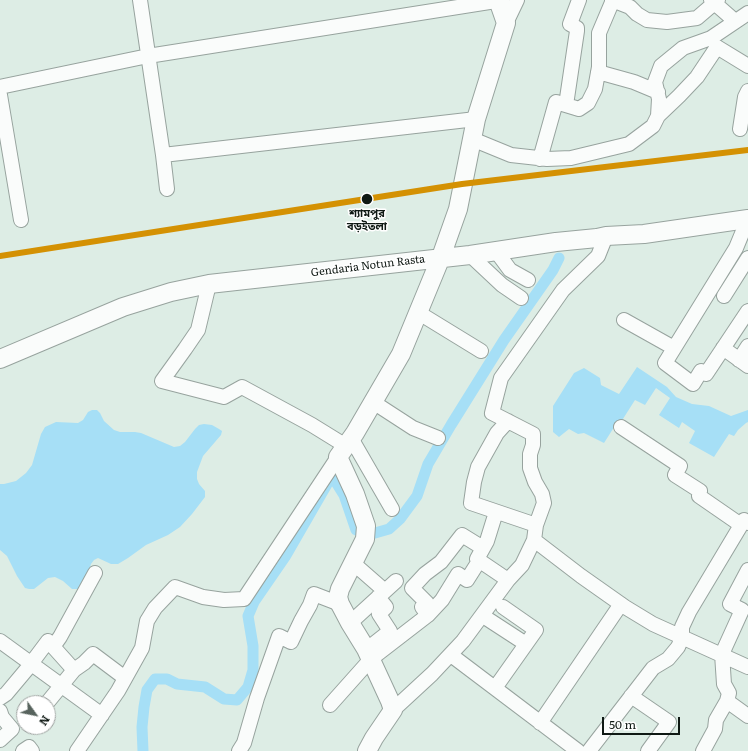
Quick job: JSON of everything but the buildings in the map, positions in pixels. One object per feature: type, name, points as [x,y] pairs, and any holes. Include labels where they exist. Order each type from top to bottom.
[{"type":"main road","points":[[367,751],[393,710],[369,654],[350,623],[340,604],[338,596],[366,532],[355,494],[345,447],[401,354],[419,313],[458,209],[476,118],[506,23],[500,0]]},
{"type":"main road","name":"Gendaria Notun Rasta","points":[[0,359],[123,307],[171,292],[209,284],[441,257],[470,255],[556,242],[606,236],[644,234],[748,219]]},
{"type":"street","points":[[140,0],[167,190]]},
{"type":"street","points":[[0,87],[148,56],[430,5],[500,0]]},
{"type":"street","points":[[506,23],[517,0]]},
{"type":"street","points":[[566,105],[577,31],[576,28],[570,24],[579,0]]},
{"type":"street","points":[[540,159],[556,102],[579,108],[588,103],[596,89],[599,33],[613,0],[628,3],[637,14],[647,20],[667,22],[697,18],[715,1],[735,21]]},
{"type":"street","points":[[658,116],[659,99],[656,82],[661,66],[683,48],[711,38],[748,13]]},
{"type":"street","points":[[472,140],[510,155],[540,159],[571,158],[629,144],[653,126],[658,116],[696,77],[717,47],[748,66]]},
{"type":"street","points":[[598,72],[634,82],[658,92]]},
{"type":"street","points":[[740,129],[745,98],[748,91]]},
{"type":"street","points":[[0,96],[4,151],[21,220]]},
{"type":"street","points":[[163,155],[476,118]]},
{"type":"street","points":[[748,219],[736,248],[665,363],[693,384],[701,371],[706,374],[748,311]]},
{"type":"street","points":[[393,710],[451,654],[483,616],[508,580],[522,565],[534,540],[536,525],[544,503],[542,494],[535,482],[530,468],[530,454],[533,445],[532,434],[492,413],[501,378],[563,290],[598,256],[606,236]]},
{"type":"street","points":[[496,251],[510,270],[528,280]]},
{"type":"street","points":[[470,255],[502,285],[521,298]]},
{"type":"street","points":[[724,296],[745,267]]},
{"type":"street","points":[[209,284],[198,330],[162,381],[224,397],[242,387],[312,425],[345,447],[392,509]]},
{"type":"street","points":[[419,313],[481,351]]},
{"type":"street","points":[[624,320],[674,348]]},
{"type":"street","points":[[723,348],[744,363],[748,346]]},
{"type":"street","points":[[373,402],[413,428],[438,438]]},
{"type":"street","points":[[508,421],[497,433],[478,467],[471,503],[536,525]]},
{"type":"street","points":[[589,751],[653,668],[668,660],[678,647],[682,638],[682,627],[689,612],[744,524],[698,496],[700,491],[675,475],[680,466],[621,427]]},
{"type":"street","points":[[77,751],[102,715],[142,648],[147,621],[155,608],[174,587],[203,597],[224,600],[244,599],[345,447]]},
{"type":"street","points":[[369,654],[428,615],[442,600],[458,574],[467,580],[481,554],[492,528],[496,512]]},
{"type":"street","points":[[428,615],[422,607],[426,603],[412,588],[425,574],[441,562],[462,535],[508,580]]},
{"type":"street","points":[[534,540],[581,576],[652,624],[722,654],[748,667]]},
{"type":"street","points":[[330,704],[390,630],[379,614],[386,607],[381,594],[353,563]]},
{"type":"street","points":[[703,751],[715,729],[716,720],[727,701],[729,694],[724,684],[722,654],[742,610],[730,604],[748,570]]},
{"type":"street","points":[[52,645],[55,644],[60,637],[94,573]]},
{"type":"street","points":[[350,623],[396,581]]},
{"type":"street","points":[[239,751],[244,743],[279,636],[291,642],[314,594],[340,604]]},
{"type":"street","points":[[540,723],[621,604]]},
{"type":"street","points":[[495,688],[536,630],[503,607]]},
{"type":"street","points":[[483,616],[526,644]]},
{"type":"street","points":[[0,698],[6,694],[48,641],[74,670]]},
{"type":"street","points":[[1,643],[102,715]]},
{"type":"street","points":[[54,695],[74,670],[93,654],[125,678]]},
{"type":"street","points":[[451,654],[578,751]]},
{"type":"street","points":[[631,696],[669,722],[648,751]]},
{"type":"street","points":[[727,701],[748,716]]},
{"type":"street","points":[[0,712],[2,717],[16,725]]},
{"type":"street","points":[[0,740],[16,728]]},
{"type":"street","points":[[0,744],[6,751]]},
{"type":"street","points":[[23,751],[29,747],[32,751]]},
{"type":"water","points":[[637,367],[667,387],[676,397],[692,404],[709,406],[731,416],[748,410],[748,422],[738,430],[734,436],[729,434],[714,457],[689,443],[695,431],[682,422],[679,428],[659,415],[670,398],[656,388],[645,405],[635,400],[621,422],[618,421],[604,443],[584,433],[578,434],[569,429],[559,437],[553,432],[553,406],[574,373],[584,368],[600,378],[601,385],[619,394]]},
{"type":"water","points":[[97,410],[104,421],[114,430],[120,432],[141,433],[174,447],[180,446],[185,442],[199,425],[212,425],[222,431],[221,435],[203,456],[197,472],[197,479],[205,491],[205,497],[180,527],[168,535],[146,545],[118,564],[111,564],[98,558],[94,560],[81,587],[78,589],[72,589],[63,581],[55,577],[48,578],[34,589],[25,588],[7,556],[0,550],[0,484],[16,481],[26,473],[32,465],[41,434],[45,427],[56,422],[78,423],[83,420],[88,412]]},
{"type":"waterway","points":[[143,751],[142,727],[144,707],[147,690],[155,679],[167,679],[177,684],[205,687],[224,699],[237,700],[248,687],[253,670],[253,646],[248,616],[254,602],[285,557],[330,479],[334,479],[344,495],[356,530],[375,533],[389,529],[400,519],[417,496],[428,464],[451,425],[504,340],[553,270],[559,258]]},
{"type":"transit line","points":[[0,256],[462,184],[748,150]]},
{"type":"place","name":"শ্যামপুর বড়ইতলা","points":[[367,199]]}]
